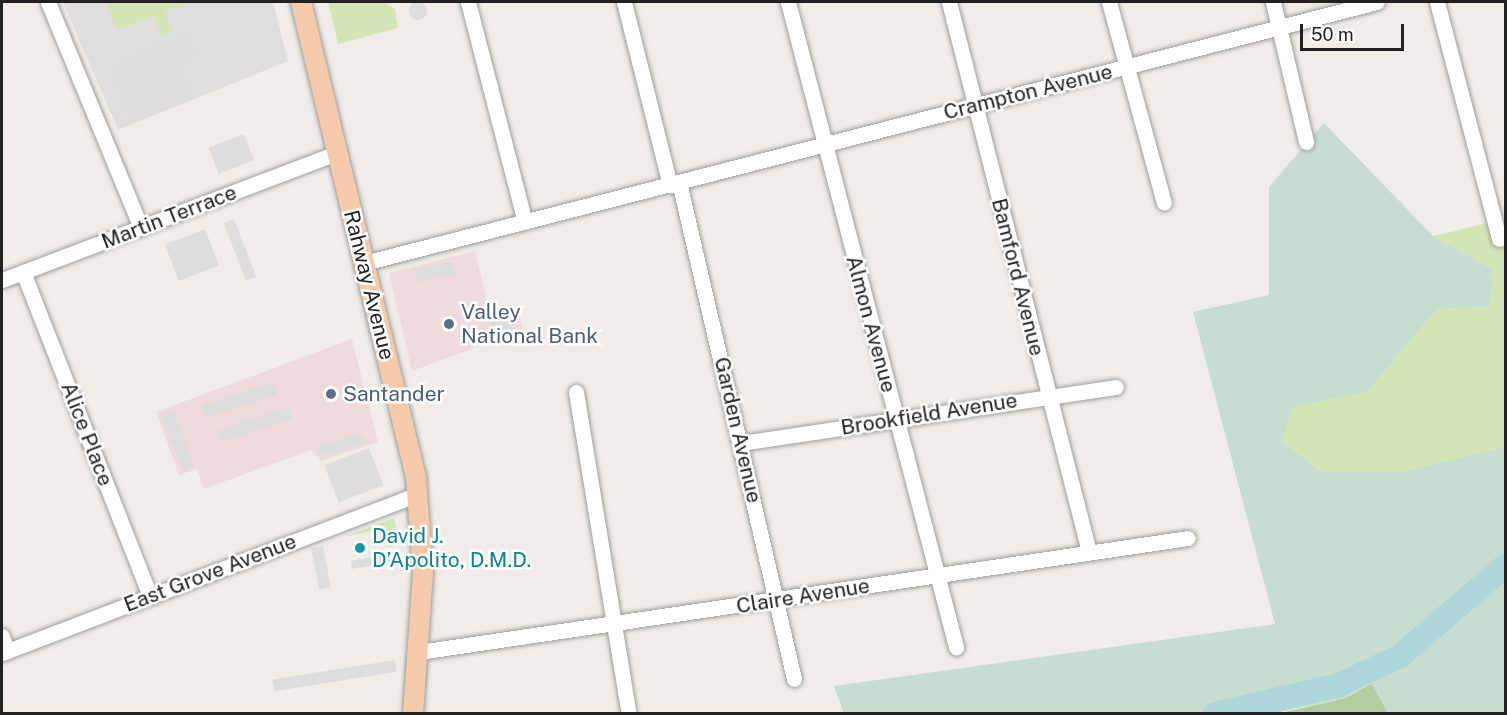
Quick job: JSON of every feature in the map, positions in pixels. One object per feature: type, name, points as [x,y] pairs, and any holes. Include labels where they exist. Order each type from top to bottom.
[{"type":"main road","name":"Rahway Avenue","points":[[301,2],[418,494],[423,572],[413,714]]},
{"type":"street","points":[[48,2],[141,228]]},
{"type":"street","points":[[468,2],[525,222]]},
{"type":"street","name":"Garden Avenue","points":[[624,2],[675,183],[741,443],[794,679]]},
{"type":"street","name":"Almon Avenue","points":[[788,2],[956,647]]},
{"type":"street","name":"Bamford Avenue","points":[[949,2],[1089,552]]},
{"type":"street","points":[[1109,2],[1164,203]]},
{"type":"street","points":[[1273,2],[1306,142]]},
{"type":"street","name":"Crampton Avenue","points":[[364,263],[1377,2]]},
{"type":"street","points":[[1437,2],[1499,239]]},
{"type":"street","name":"Martin Terrace","points":[[2,280],[337,153]]},
{"type":"street","name":"Alice Place","points":[[24,272],[150,596]]},
{"type":"street","name":"Brookfield Avenue","points":[[741,443],[1116,387]]},
{"type":"street","points":[[576,392],[629,714]]},
{"type":"street","name":"East Grove Avenue","points":[[4,652],[418,494]]},
{"type":"street","name":"Claire Avenue","points":[[419,652],[616,625],[1188,538]]},
{"type":"street","points":[[2,636],[4,652]]},
{"type":"shaded area","points":[[63,2],[273,2],[288,61],[118,130]]},
{"type":"shaded area","points":[[414,2],[422,2],[427,7],[425,18],[414,20],[409,15],[409,7]]},
{"type":"shaded area","points":[[186,32],[196,58],[179,65],[192,98],[131,123],[109,68]]},
{"type":"shaded area","points":[[244,134],[254,160],[219,174],[209,148]]},
{"type":"shaded area","points":[[234,219],[256,277],[246,281],[224,223]]},
{"type":"shaded area","points":[[205,229],[219,265],[179,281],[165,244]]},
{"type":"shaded area","points":[[475,251],[490,314],[517,309],[523,330],[412,371],[389,273]]},
{"type":"shaded area","points":[[453,261],[456,274],[417,283],[414,270]]},
{"type":"shaded area","points":[[502,313],[510,316],[513,324],[510,332],[502,335],[494,332],[491,324],[494,316]]},
{"type":"shaded area","points":[[352,339],[378,442],[321,461],[311,450],[204,489],[197,469],[179,475],[156,412]]},
{"type":"shaded area","points":[[273,382],[277,394],[206,418],[202,405]]},
{"type":"shaded area","points":[[289,407],[293,419],[222,443],[218,430]]},
{"type":"shaded area","points":[[173,410],[195,466],[182,471],[161,415]]},
{"type":"shaded area","points":[[359,433],[369,442],[324,456],[315,447]]},
{"type":"shaded area","points":[[369,448],[383,485],[339,503],[324,465]]},
{"type":"shaded area","points":[[323,546],[331,587],[319,590],[311,548]]},
{"type":"shaded area","points":[[398,552],[390,562],[352,569],[351,561]]},
{"type":"shaded area","points":[[395,660],[397,672],[274,691],[273,679]]},
{"type":"green space","points":[[106,2],[190,2],[164,12],[172,32],[161,36],[153,16],[117,30]]},
{"type":"green space","points":[[328,2],[384,2],[395,9],[398,28],[338,44]]},
{"type":"green space","points":[[1324,123],[1433,236],[1494,270],[1489,307],[1437,309],[1367,392],[1293,407],[1282,441],[1322,472],[1405,471],[1505,447],[1505,713],[1388,713],[1371,683],[1346,698],[1275,713],[844,714],[834,686],[1275,624],[1193,312],[1269,295],[1269,187]]},
{"type":"green space","points":[[1496,221],[1506,256],[1505,447],[1405,471],[1322,472],[1282,441],[1292,407],[1367,392],[1437,309],[1489,307],[1494,270],[1433,236]]},
{"type":"green space","points":[[394,518],[399,545],[388,548],[384,528],[344,537]]},
{"type":"green space","points":[[1372,683],[1388,713],[1276,714],[1346,698]]},
{"type":"waterway","points":[[1215,714],[1339,685],[1400,656],[1506,565]]},
{"type":"place","name":"Valley National Bank","points":[[449,324]]},
{"type":"place","name":"Santander","points":[[331,394]]},
{"type":"place","name":"David J. D’Apolito, D.M.D.","points":[[360,548]]}]
